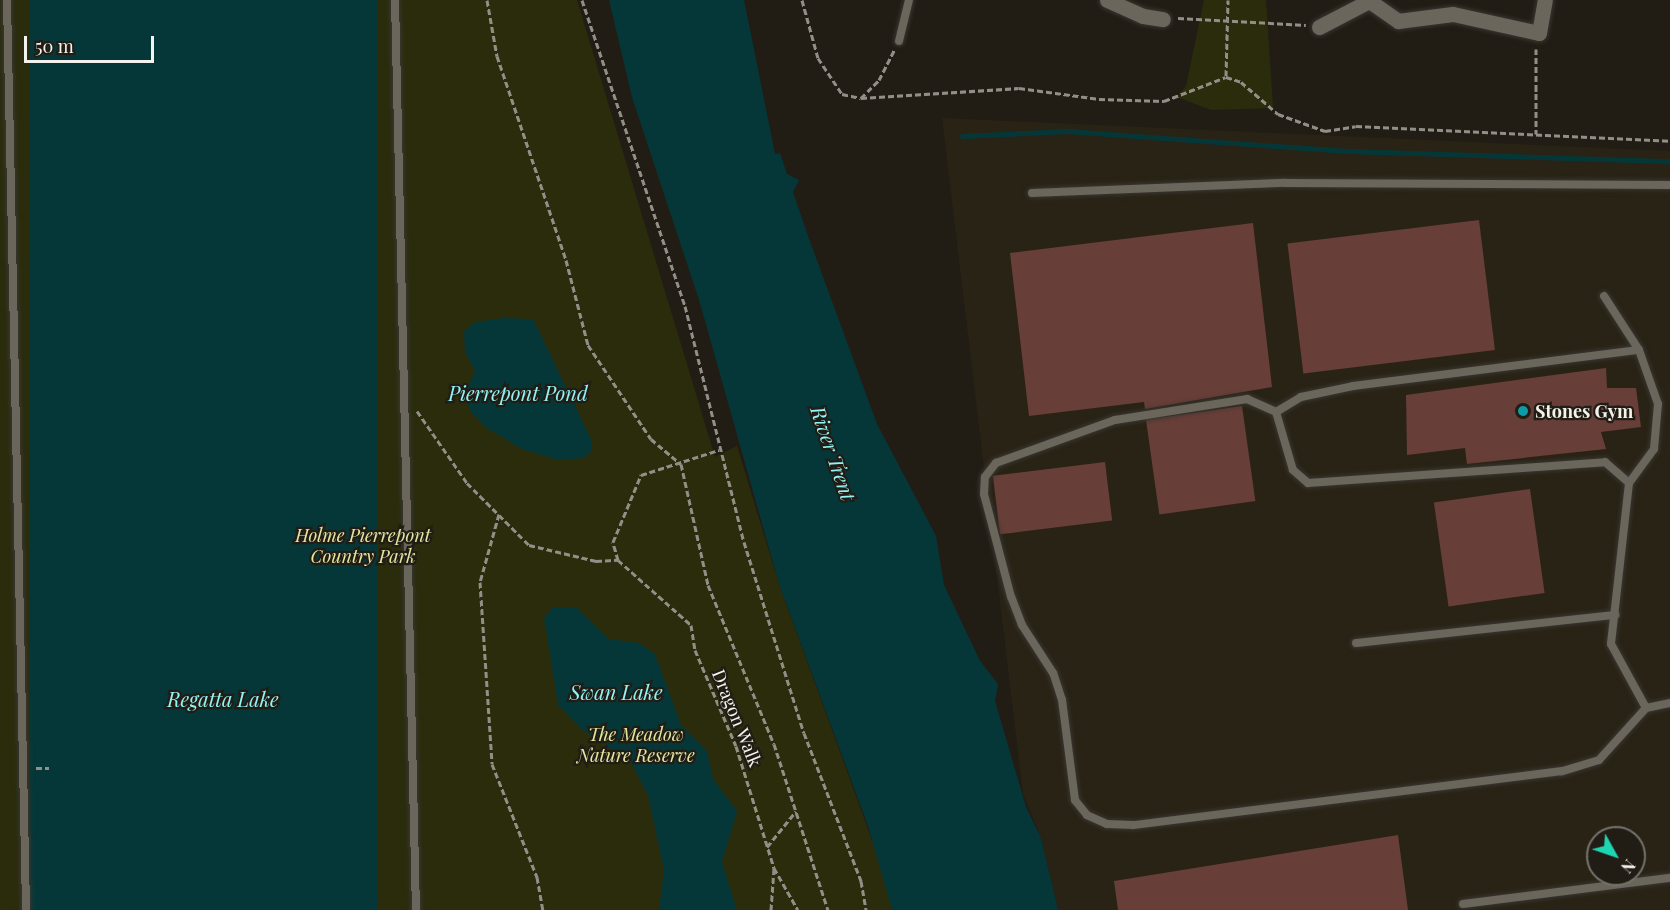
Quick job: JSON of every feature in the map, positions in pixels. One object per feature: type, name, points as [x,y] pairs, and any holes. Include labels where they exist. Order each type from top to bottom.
[{"type":"street","points":[[1107,0],[1143,16],[1163,19]]},
{"type":"street","points":[[1319,27],[1369,1],[1398,21],[1453,14],[1539,33],[1545,0]]},
{"type":"lane","points":[[7,0],[26,910]]},
{"type":"lane","points":[[395,0],[416,910]]},
{"type":"lane","points":[[900,41],[909,0]]},
{"type":"lane","points":[[1032,193],[1285,183],[1670,185]]},
{"type":"lane","points":[[1604,296],[1639,350],[1659,404],[1654,449],[1629,483],[1611,644],[1646,708]]},
{"type":"lane","points":[[1276,412],[1301,397],[1353,386],[1639,350]]},
{"type":"lane","points":[[1629,483],[1605,462],[1308,483],[1293,470],[1276,412],[1247,399],[1138,414],[1005,460],[985,477],[984,494],[1011,597],[1022,625],[1053,673],[1062,700],[1075,800],[1087,815],[1107,824],[1133,825],[1562,771],[1599,760],[1646,708],[1670,703]]},
{"type":"lane","points":[[1356,643],[1615,615]]},
{"type":"lane","points":[[1463,904],[1670,878]]},
{"type":"path","points":[[487,0],[497,56],[566,260],[588,345],[651,439],[681,464],[708,585],[774,744],[828,910]]},
{"type":"path","points":[[582,0],[607,64],[656,228],[685,306],[719,450],[804,733],[861,881],[866,910]]},
{"type":"path","points":[[802,0],[818,58],[842,94],[861,98],[1019,88],[1099,99],[1164,101],[1226,77],[1241,82],[1278,114],[1325,131],[1356,126],[1670,141]]},
{"type":"path","points":[[1226,77],[1228,0]]},
{"type":"path","points":[[1163,19],[1227,18],[1319,27]]},
{"type":"path","points":[[1536,134],[1533,95],[1539,33]]},
{"type":"path","points":[[861,98],[879,80],[900,41]]},
{"type":"path","points":[[404,377],[440,450],[528,544],[596,561],[618,560],[613,542],[641,475],[719,450]]},
{"type":"path","points":[[499,514],[480,582],[492,764],[537,878],[543,910]]},
{"type":"path","name":"Dragon Walk","points":[[618,560],[691,625],[695,650],[736,746],[774,868],[798,910]]},
{"type":"path","points":[[767,847],[796,811]]},
{"type":"path","points":[[771,910],[774,868]]},
{"type":"path","points":[[823,910],[826,904]]},
{"type":"shaded area","points":[[942,118],[1670,151],[1670,910],[1058,910],[1041,838],[1023,794]]},
{"type":"green space","name":"Holme Pierrepont Country Park","points":[[0,0],[577,0],[715,457],[737,446],[779,584],[888,884],[892,910],[0,910]]},
{"type":"green space","points":[[1204,0],[1266,0],[1273,108],[1211,110],[1177,97],[1186,86]]},
{"type":"water","name":"Regatta Lake","points":[[29,0],[377,0],[377,910],[29,910]]},
{"type":"water","name":"River Trent","points":[[609,0],[744,0],[775,154],[780,153],[787,174],[799,180],[793,192],[877,424],[936,536],[944,585],[980,661],[998,684],[995,701],[1026,807],[1041,838],[1058,910],[892,910],[868,826],[779,584],[700,303],[632,97]]},
{"type":"water","name":"Pierrepont Pond","points":[[503,318],[533,319],[592,441],[592,451],[584,458],[558,460],[522,449],[485,427],[470,411],[465,393],[475,371],[465,352],[464,332],[475,322]]},
{"type":"water","name":"Swan Lake","points":[[552,608],[577,608],[609,639],[639,643],[655,654],[681,725],[707,751],[713,779],[737,811],[722,862],[737,910],[659,910],[664,871],[648,795],[630,761],[581,729],[558,705],[544,618]]},
{"type":"building","points":[[1479,220],[1495,350],[1303,374],[1287,244]]},
{"type":"building","points":[[1253,223],[1272,387],[1145,409],[1144,402],[1029,416],[1010,253]]},
{"type":"building","name":"Stones Gym","points":[[1606,368],[1607,388],[1636,388],[1641,427],[1601,432],[1606,449],[1467,464],[1465,448],[1407,455],[1406,395]]},
{"type":"building","points":[[1242,406],[1255,501],[1159,515],[1146,419]]},
{"type":"building","points":[[1105,462],[1112,521],[1000,534],[993,476]]},
{"type":"building","points":[[1530,489],[1545,593],[1449,606],[1434,502]]},
{"type":"building","points":[[1398,835],[1408,910],[1118,910],[1114,881]]},
{"type":"waterway","points":[[962,136],[1067,131],[1347,151],[1670,161]]},
{"type":"place","name":"Stones Gym","points":[[1523,411]]},
{"type":"park label","name":"The Meadow Nature Reserve","points":[[636,745]]}]
